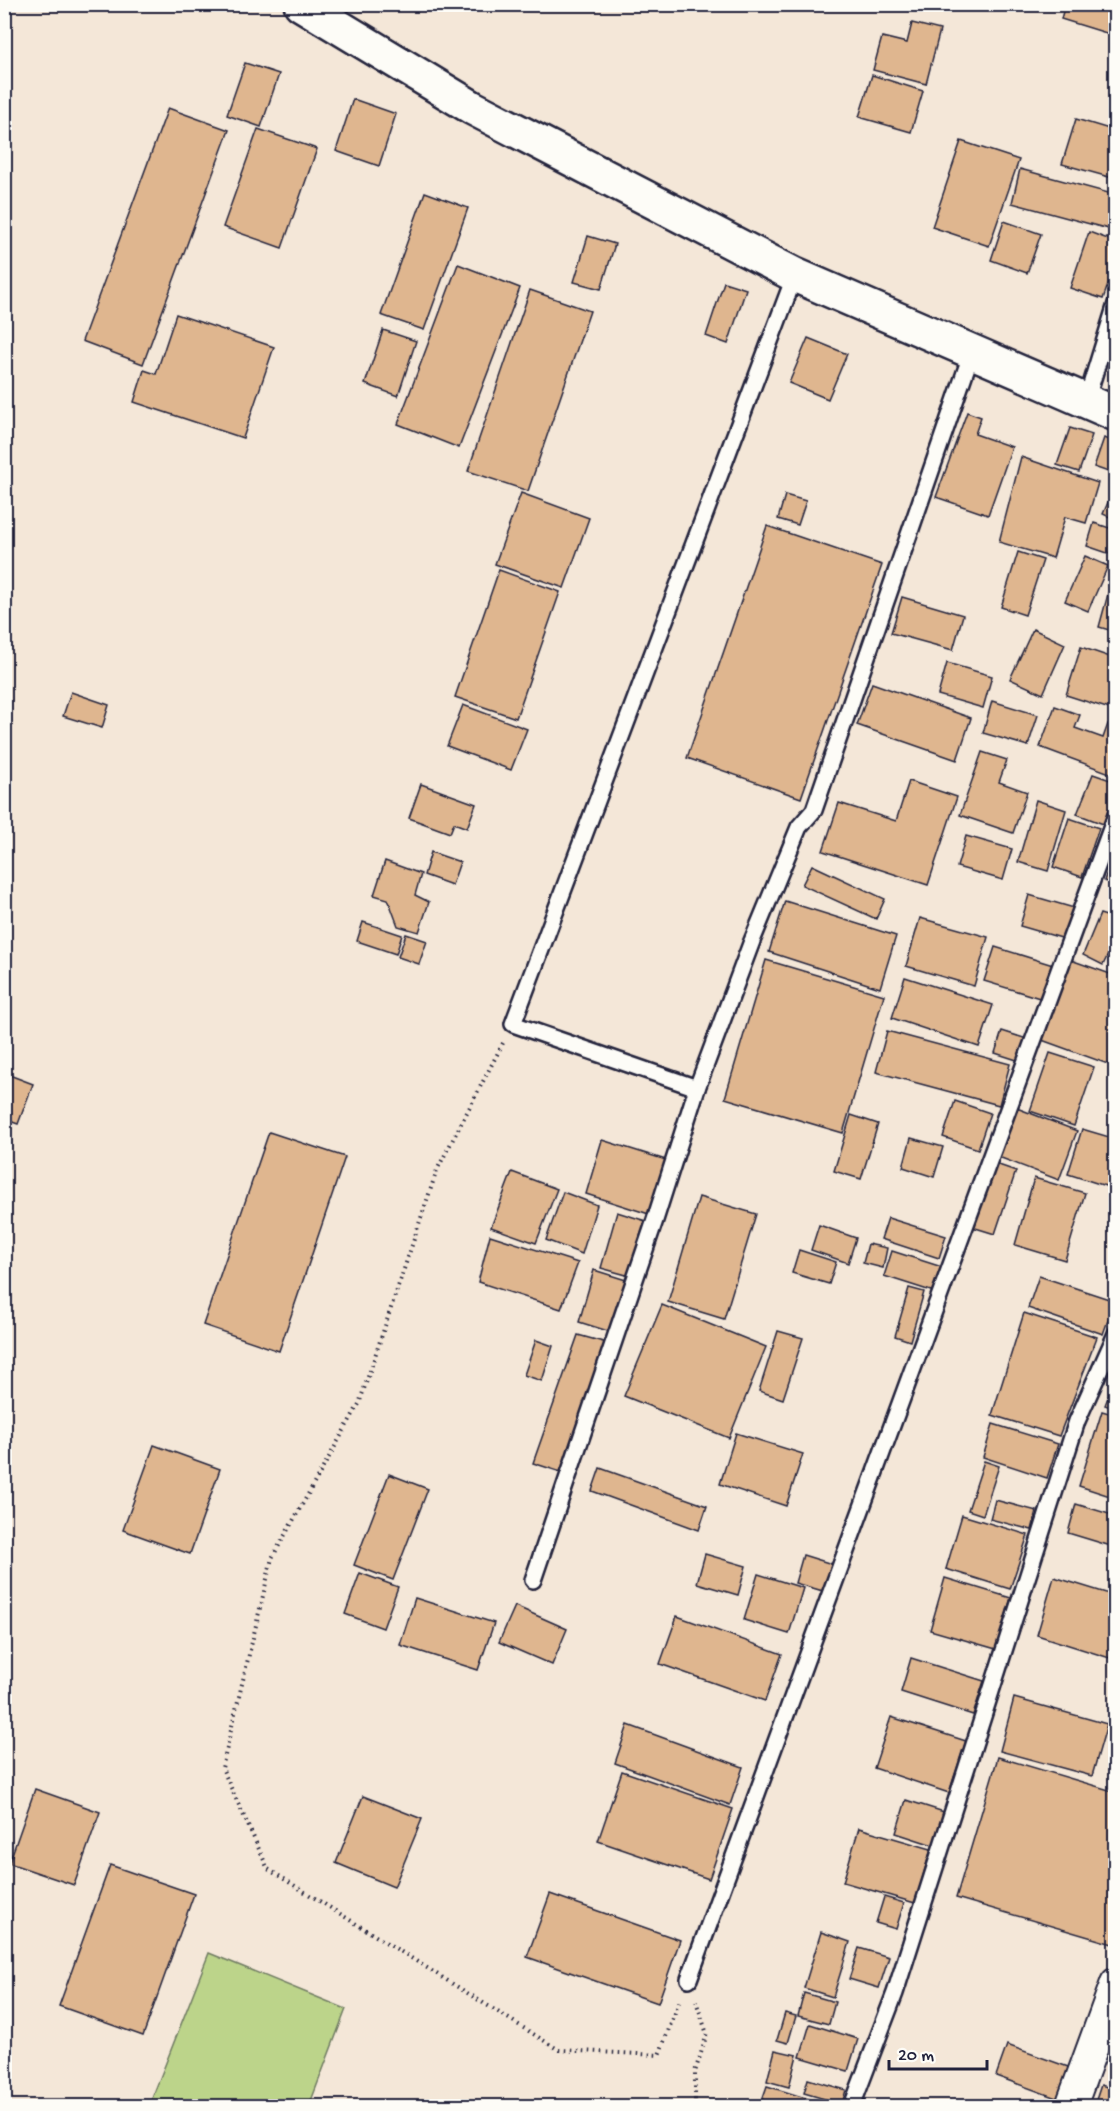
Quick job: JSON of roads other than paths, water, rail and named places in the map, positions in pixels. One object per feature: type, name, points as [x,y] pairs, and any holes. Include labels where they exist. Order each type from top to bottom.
[{"type":"main road","points":[[301,4],[473,108],[795,275],[1116,414]]},
{"type":"street","points":[[1071,2106],[1116,1983]]},
{"type":"lane","points":[[697,1088],[513,1024],[795,275]]},
{"type":"lane","points":[[1086,401],[1116,304]]},
{"type":"lane","points":[[533,1580],[651,1232],[697,1088],[752,941],[799,827],[814,810],[972,352]]},
{"type":"lane","points":[[689,1979],[1116,815]]},
{"type":"lane","points":[[852,2106],[899,1982],[1077,1421],[1116,1334]]}]
